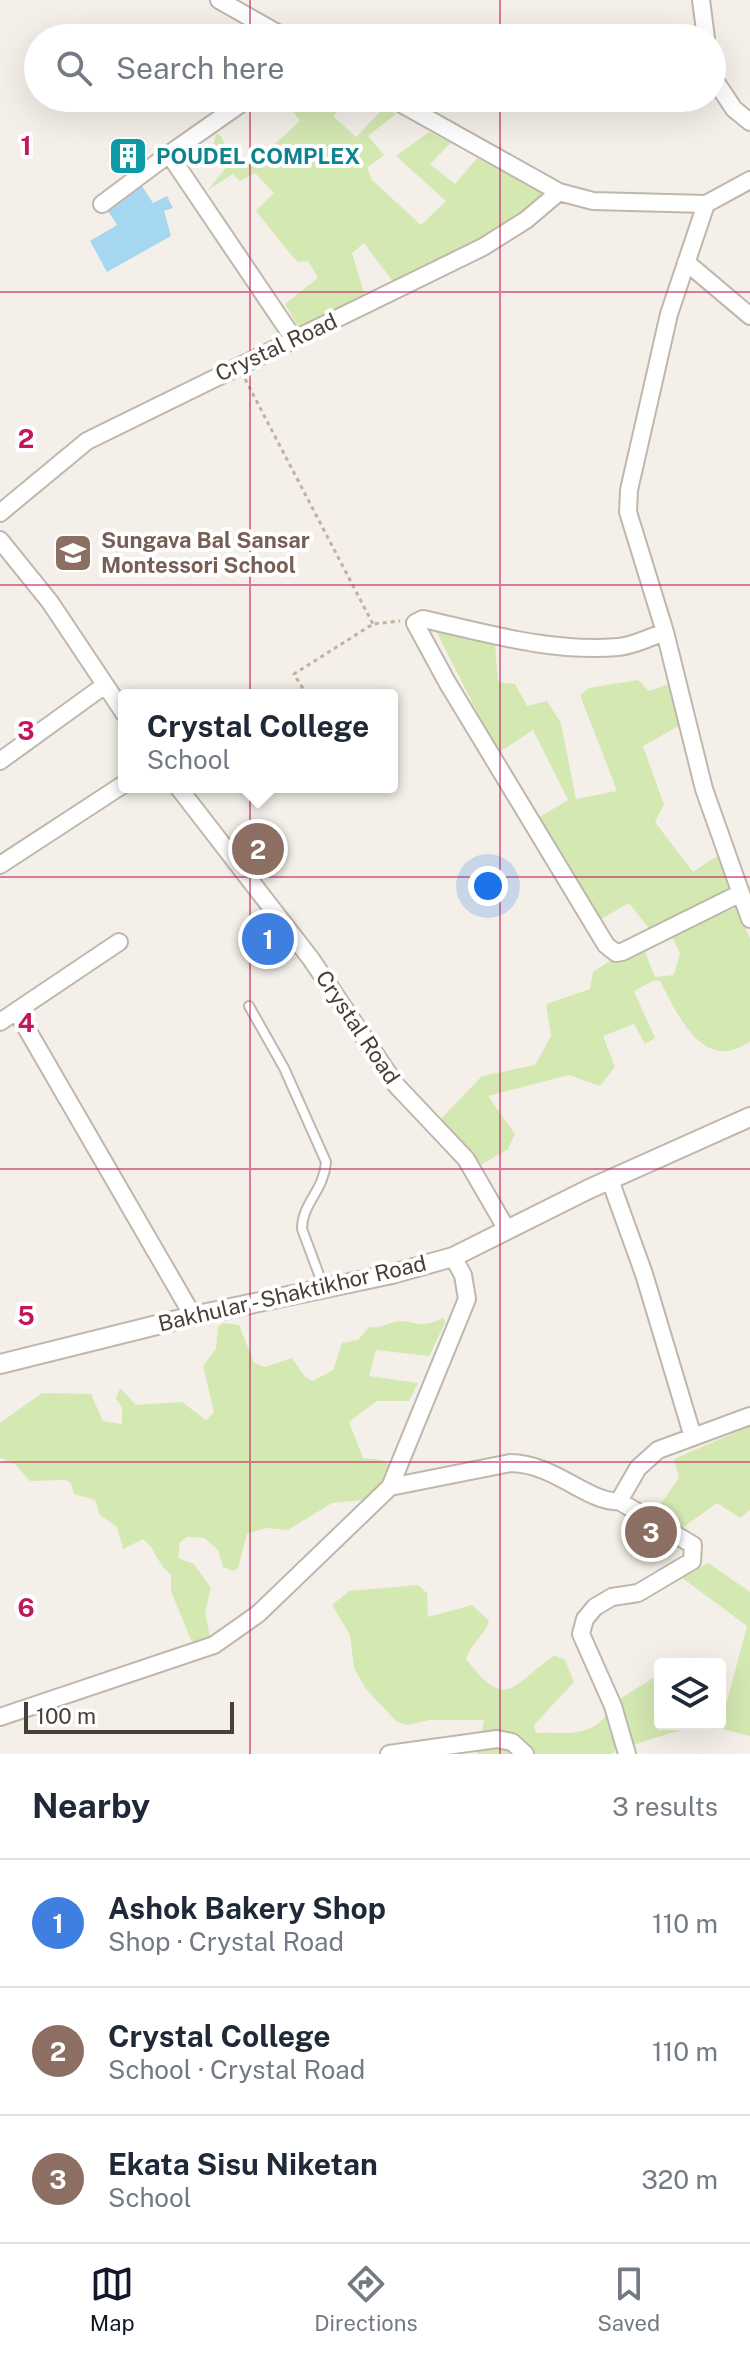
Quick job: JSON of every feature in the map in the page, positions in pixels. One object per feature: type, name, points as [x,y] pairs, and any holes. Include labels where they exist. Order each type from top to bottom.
[{"type":"street","points":[[219,0],[261,24]]},
{"type":"street","points":[[701,0],[704,24]]},
{"type":"street","points":[[726,97],[734,109],[750,122]]},
{"type":"street","points":[[102,204],[229,112]]},
{"type":"street","points":[[416,112],[559,192],[593,201],[706,204],[750,180]]},
{"type":"street","points":[[169,154],[294,339]]},
{"type":"street","name":"Crystal Road","points":[[0,513],[87,441],[238,364],[483,247],[526,220],[559,192]]},
{"type":"street","points":[[706,204],[669,314],[629,490],[628,512],[665,632],[704,789],[750,919]]},
{"type":"street","points":[[686,262],[750,316]]},
{"type":"street","points":[[0,540],[50,602],[118,704]]},
{"type":"street","points":[[665,632],[621,647],[592,647],[518,640],[423,619],[415,623],[447,682],[606,945],[616,953],[622,952],[741,893]]},
{"type":"street","points":[[0,761],[105,685]]},
{"type":"street","points":[[0,865],[118,788]]},
{"type":"street","name":"Crystal Road","points":[[183,793],[311,959],[396,1085],[466,1159],[506,1228]]},
{"type":"street","points":[[0,1022],[119,942]]},
{"type":"street","points":[[17,1012],[193,1316]]},
{"type":"street","name":"Bakhular - Shaktikhor Road","points":[[0,1364],[453,1257],[506,1228],[750,1117]]},
{"type":"street","points":[[610,1180],[644,1274],[693,1437]]},
{"type":"street","points":[[0,1717],[214,1645],[258,1614],[390,1487],[467,1299],[463,1275],[453,1257]]},
{"type":"street","points":[[619,1501],[638,1468],[658,1450],[750,1416]]},
{"type":"street","points":[[390,1487],[510,1463],[529,1463],[559,1474],[605,1502],[619,1501],[693,1545],[692,1561],[638,1593],[612,1597],[595,1607],[585,1619],[581,1634],[613,1706],[627,1754]]},
{"type":"street","points":[[389,1754],[497,1739],[512,1742],[525,1754]]},
{"type":"lane","points":[[249,1006],[284,1068],[326,1162],[325,1179],[302,1219],[302,1229],[324,1288]]},
{"type":"path","points":[[238,364],[373,624]]},
{"type":"path","points":[[303,689],[294,674],[373,624],[395,620],[415,623]]},
{"type":"green space","points":[[293,112],[337,112],[333,116],[356,137],[380,112],[396,114],[368,136],[384,155],[367,168],[372,180],[421,225],[446,201],[396,156],[429,132],[451,143],[430,164],[455,184],[477,158],[548,193],[495,233],[394,283],[364,243],[352,253],[365,296],[299,328],[285,304],[318,278],[308,261],[298,262],[256,211],[274,193],[255,173],[240,181],[233,174],[208,190],[228,165],[214,143],[216,133],[221,136],[230,156],[252,164],[300,121]]},
{"type":"green space","points":[[436,631],[495,643],[498,682],[515,684],[527,706],[547,701],[561,723],[576,799],[617,791],[580,695],[589,688],[638,680],[649,691],[671,683],[679,726],[643,746],[664,805],[655,822],[693,872],[720,854],[734,890],[650,930],[629,903],[598,921],[536,819],[568,800],[533,730],[498,753]]},
{"type":"green space","points":[[738,907],[750,939],[750,1042],[726,1051],[704,1045],[686,1026],[660,981],[655,980],[634,991],[655,1038],[645,1044],[634,1024],[603,1036],[615,1067],[600,1086],[569,1075],[488,1096],[515,1134],[508,1149],[479,1166],[438,1122],[482,1076],[535,1065],[551,1036],[546,1004],[590,989],[593,972],[611,960],[645,952],[655,977],[674,975],[680,953],[671,935]]},
{"type":"green space","points":[[444,1318],[445,1323],[429,1356],[376,1350],[369,1376],[418,1383],[409,1401],[377,1401],[349,1422],[363,1458],[382,1460],[392,1467],[379,1498],[332,1503],[288,1530],[265,1528],[247,1534],[238,1568],[233,1571],[223,1567],[218,1550],[204,1538],[187,1537],[180,1542],[178,1558],[194,1564],[211,1588],[205,1612],[210,1636],[202,1644],[191,1640],[171,1591],[171,1574],[143,1539],[123,1549],[117,1527],[100,1515],[95,1500],[74,1494],[71,1483],[66,1480],[30,1481],[15,1464],[0,1458],[0,1423],[42,1393],[91,1394],[103,1421],[122,1424],[122,1408],[116,1398],[120,1388],[136,1405],[182,1402],[206,1420],[214,1412],[203,1366],[216,1349],[218,1327],[223,1323],[239,1325],[254,1363],[265,1367],[292,1358],[305,1377],[313,1381],[333,1370],[342,1343],[358,1340],[369,1327],[401,1321],[426,1324]]},
{"type":"green space","points":[[750,1426],[750,1510],[740,1518],[717,1503],[681,1529],[656,1510],[679,1478],[674,1459]]},
{"type":"green space","points":[[708,1563],[750,1592],[750,1736],[726,1730],[726,1701],[747,1626],[681,1577]]},
{"type":"green space","points":[[418,1585],[427,1593],[428,1617],[472,1605],[489,1621],[466,1659],[490,1685],[508,1689],[554,1655],[565,1660],[574,1682],[534,1725],[536,1733],[584,1731],[606,1715],[616,1728],[615,1751],[611,1754],[477,1754],[484,1720],[429,1720],[407,1725],[396,1721],[366,1689],[354,1668],[350,1635],[332,1605],[349,1591]]},
{"type":"green space","points":[[654,1678],[654,1730],[681,1730],[633,1745],[616,1701]]},
{"type":"water","points":[[140,183],[153,203],[167,196],[173,208],[164,211],[171,236],[107,272],[90,241],[117,225],[104,205]]},
{"type":"place","name":"POUDEL COMPLEX","points":[[128,156]]},
{"type":"place","name":"Sungava Bal Sansar Montessori School","points":[[73,553]]},
{"type":"place","name":"Crystal College","points":[[258,849]]},
{"type":"place","name":"Ashok Bakery Shop","points":[[268,939]]},
{"type":"place","name":"Ekata Sisu Niketan","points":[[651,1532]]}]
